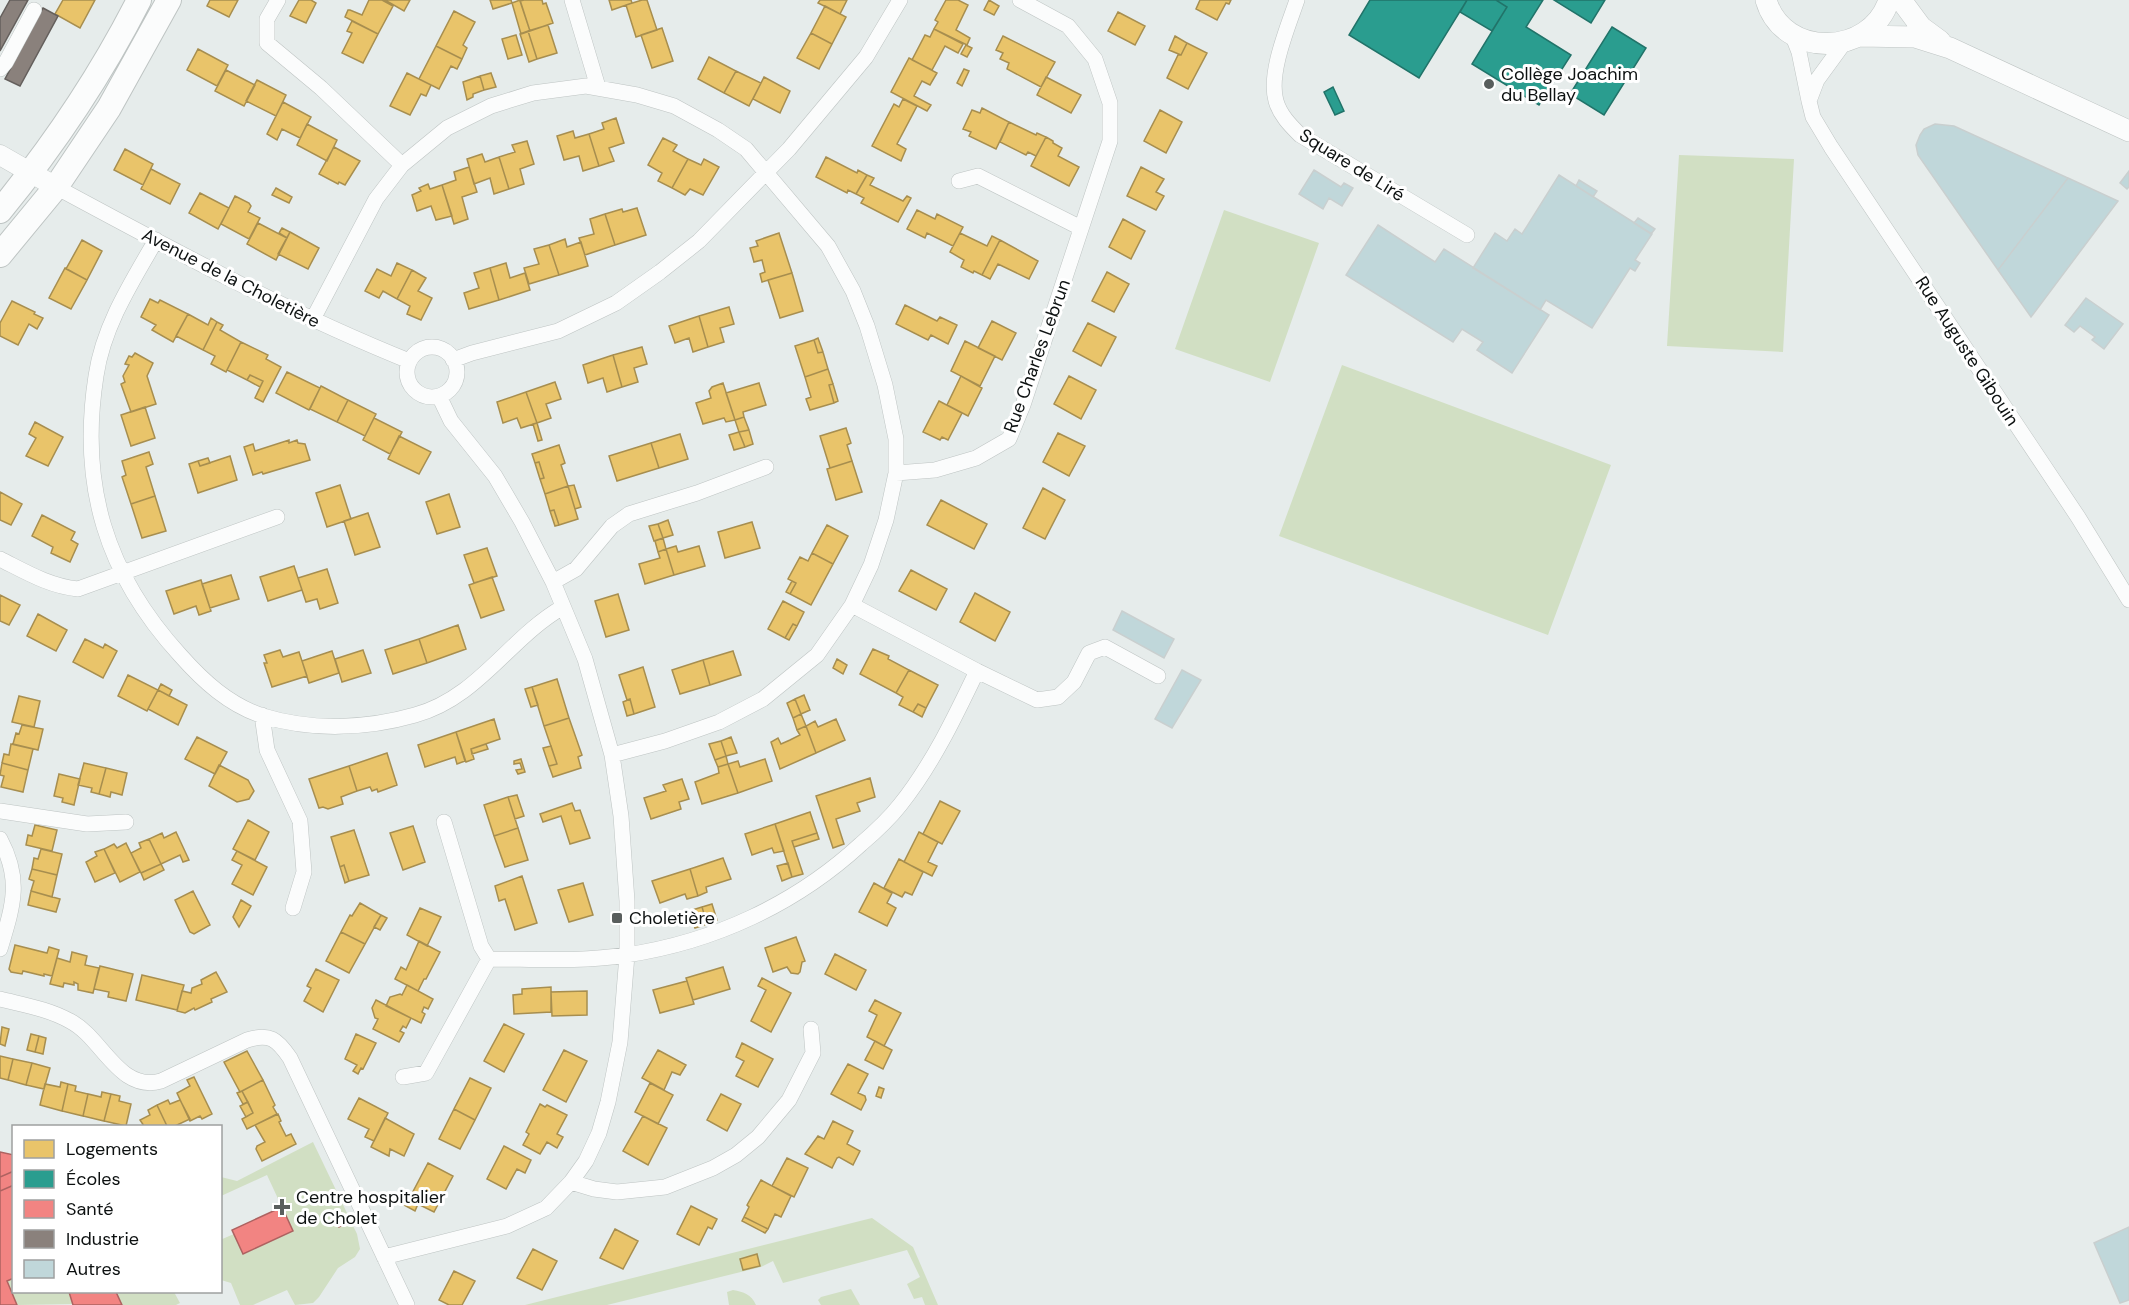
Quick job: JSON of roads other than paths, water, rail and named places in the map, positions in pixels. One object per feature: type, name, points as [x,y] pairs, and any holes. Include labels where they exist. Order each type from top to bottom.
[{"type":"main road","points":[[0,211],[31,173],[81,100],[139,0]]},
{"type":"main road","points":[[0,255],[56,187],[110,108],[169,0]]},
{"type":"main road","points":[[1766,0],[1778,21],[1792,34],[1808,42],[1826,44],[1852,39],[1915,37],[1950,48],[2129,132]]},
{"type":"main road","points":[[1852,39],[1876,24],[1887,8],[1889,0]]},
{"type":"main road","points":[[1901,0],[1921,27],[1950,48]]},
{"type":"street","points":[[278,0],[267,19],[267,43],[321,88],[402,165]]},
{"type":"street","points":[[572,0],[598,87]]},
{"type":"street","points":[[453,360],[558,331],[616,303],[699,241],[789,149],[866,57],[900,0]]},
{"type":"street","name":"Rue Charles Lebrun","points":[[896,473],[935,470],[976,458],[1009,439],[1023,405],[1110,141],[1110,103],[1095,59],[1068,26],[1020,0]]},
{"type":"street","name":"Square de Liré","points":[[1297,0],[1282,44],[1275,76],[1275,99],[1285,120],[1300,135],[1467,235]]},
{"type":"street","points":[[0,69],[34,10]]},
{"type":"street","name":"Rue Auguste Gibouin","points":[[1792,34],[1799,52],[1813,117],[2078,516],[2129,600]]},
{"type":"street","points":[[1809,101],[1817,80],[1852,39]]},
{"type":"street","points":[[313,319],[376,199],[402,165],[447,128],[491,106],[533,93],[586,86],[598,87],[674,106],[718,130],[746,149],[828,246],[853,291],[867,326],[885,385],[896,439],[896,473],[886,520],[871,565],[852,605],[817,654],[789,680],[763,699],[719,722],[612,756]]},
{"type":"street","points":[[0,155],[56,187]]},
{"type":"street","points":[[959,181],[978,176],[1082,228]]},
{"type":"street","name":"Avenue de la Choletière","points":[[56,187],[313,319],[409,361]]},
{"type":"street","points":[[156,240],[119,306],[96,374],[91,414],[90,454],[95,494],[103,527],[122,573],[143,611],[193,669],[222,696],[261,715],[300,723],[340,727],[374,724],[417,715],[448,701],[474,683],[543,619],[563,607]]},
{"type":"street","points":[[427,347],[442,349],[453,360],[456,374],[454,381],[446,392],[439,396],[431,397],[416,391],[408,378],[409,361],[420,350],[427,347]]},
{"type":"street","points":[[384,1257],[507,1226],[546,1208],[571,1182],[586,1161],[599,1133],[608,1102],[620,1042],[627,955],[627,901],[621,816],[612,756],[585,659],[553,582],[511,503],[495,476],[451,421],[439,396]]},
{"type":"street","points":[[553,582],[576,569],[612,526],[629,514],[697,493],[766,467]]},
{"type":"street","points":[[0,559],[43,581],[78,590],[277,517]]},
{"type":"street","points":[[852,605],[1037,700],[1058,697],[1074,682],[1089,653],[1105,647],[1158,676]]},
{"type":"street","points":[[489,959],[604,958],[627,955],[670,946],[731,928],[786,900],[840,863],[898,807],[916,784],[958,710],[977,671]]},
{"type":"street","points":[[261,715],[267,750],[300,820],[304,872],[293,908]]},
{"type":"street","points":[[0,811],[87,824],[126,822]]},
{"type":"street","points":[[444,822],[481,946],[489,959]]},
{"type":"street","points":[[0,839],[10,857],[15,888],[0,949]]},
{"type":"street","points":[[403,1077],[426,1073],[489,959]]},
{"type":"street","points":[[0,999],[51,1012],[72,1021],[87,1032],[125,1074],[137,1081],[150,1084],[247,1040],[261,1036],[274,1039],[290,1058],[407,1305]]},
{"type":"street","points":[[571,1182],[594,1189],[617,1192],[665,1187],[713,1168],[736,1155],[758,1137],[789,1100],[813,1053],[811,1029]]},
{"type":"place","name":"Collège Joachim du Bellay","points":[[1489,84]]},
{"type":"place","name":"Choletière","points":[[617,918]]},
{"type":"place","name":"Centre hospitalier de Cholet","points":[[282,1207]]}]
